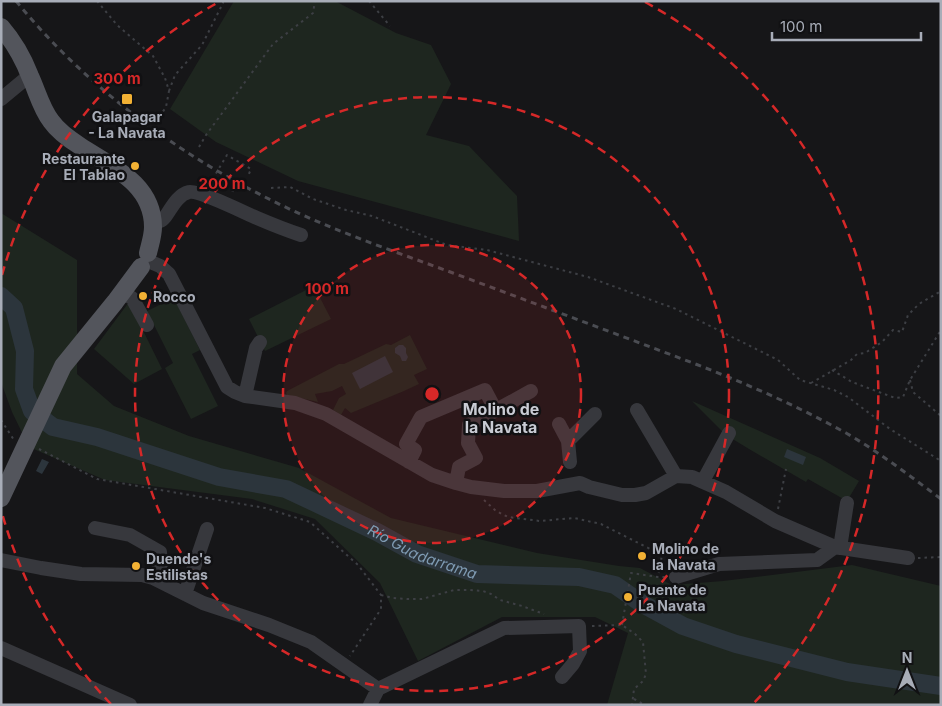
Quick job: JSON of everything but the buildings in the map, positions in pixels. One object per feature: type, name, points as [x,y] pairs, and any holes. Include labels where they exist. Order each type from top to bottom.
[{"type":"main road","points":[[1,27],[20,52],[44,110],[54,126],[69,139],[134,183],[145,197],[152,222],[152,236],[147,261],[64,366],[32,448],[1,498]]},
{"type":"street","points":[[1,99],[30,75]]},
{"type":"street","points":[[152,222],[164,219],[175,201],[191,191],[301,235]]},
{"type":"street","points":[[147,261],[160,266],[169,274],[228,387],[234,392],[245,396],[295,403],[326,414],[432,475],[471,487],[504,491],[537,491],[580,483],[622,495],[646,493],[676,476],[692,477],[726,492],[775,521],[837,547],[908,558]]},
{"type":"street","points":[[122,293],[132,298],[147,325]]},
{"type":"street","points":[[245,396],[256,348],[260,342]]},
{"type":"street","points":[[409,462],[415,450],[406,444],[421,417],[485,390],[495,409]]},
{"type":"street","points":[[456,483],[459,467],[476,458],[468,443],[469,425],[495,409],[531,391]]},
{"type":"street","points":[[637,410],[676,476]]},
{"type":"street","points":[[568,441],[595,414]]},
{"type":"street","points":[[559,424],[568,441],[570,462]]},
{"type":"street","points":[[703,481],[729,433]]},
{"type":"street","points":[[676,577],[719,564],[817,560],[837,547],[847,502]]},
{"type":"street","points":[[95,528],[130,535],[160,552],[161,565],[153,578]]},
{"type":"street","points":[[185,594],[207,529]]},
{"type":"street","points":[[1,560],[81,574],[142,575],[153,578],[203,603],[269,624],[311,642],[378,689]]},
{"type":"street","points":[[370,705],[378,689],[504,628],[579,626],[580,651],[573,664],[562,677]]},
{"type":"street","points":[[1,648],[130,705]]},
{"type":"path","points":[[97,1],[117,25],[153,56],[165,78],[169,91]]},
{"type":"path","points":[[158,119],[166,107],[169,91],[176,75],[202,45],[223,1]]},
{"type":"path","points":[[199,147],[273,44],[313,13],[315,1]]},
{"type":"path","points":[[369,1],[390,26]]},
{"type":"path","points":[[237,187],[235,192],[212,180],[227,155],[251,170],[248,176]]},
{"type":"path","points":[[271,188],[290,187],[313,199],[372,216],[447,245],[487,250],[588,277],[676,309],[778,360],[800,380],[834,390],[848,397],[890,429],[941,461]]},
{"type":"path","points":[[811,383],[857,354],[864,353],[882,342],[893,330],[902,332],[908,315],[919,304],[941,291]]},
{"type":"path","points":[[832,370],[852,382],[896,398],[903,396],[910,380],[941,330]]},
{"type":"path","points":[[910,380],[913,392],[941,416]]},
{"type":"path","points":[[32,448],[97,479],[265,508],[310,522],[358,565],[381,595],[381,609],[344,665]]},
{"type":"path","points":[[775,521],[786,469]]},
{"type":"path","points":[[471,487],[496,511],[508,517],[540,521],[574,518],[601,524],[662,555],[658,577]]},
{"type":"path","points":[[908,558],[941,557]]},
{"type":"path","points":[[622,625],[631,573],[658,577],[676,577]]},
{"type":"path","points":[[381,595],[393,598],[422,599],[454,590],[469,590],[491,594],[500,600],[545,615]]},
{"type":"path","points":[[579,626],[622,625],[643,642],[646,674],[643,681],[634,689],[632,705]]},
{"type":"path","points":[[633,699],[645,705]]},
{"type":"shaded area","points":[[234,1],[335,1],[396,33],[431,45],[451,84],[426,135],[469,146],[517,196],[519,241],[298,181],[216,142],[170,109]]},
{"type":"shaded area","points":[[1,213],[77,260],[77,374],[114,406],[189,436],[299,468],[391,518],[537,553],[640,568],[672,585],[723,581],[852,565],[941,586],[941,705],[607,705],[628,633],[595,617],[502,617],[418,661],[380,583],[315,519],[252,499],[105,480],[29,447],[12,412],[1,382]]},
{"type":"shaded area","points":[[314,286],[331,319],[265,351],[249,319]]},
{"type":"shaded area","points":[[174,298],[200,350],[192,354],[218,406],[191,419],[165,368],[173,363],[147,311]]},
{"type":"shaded area","points":[[129,302],[162,369],[134,384],[94,349]]},
{"type":"shaded area","points":[[410,335],[427,369],[414,375],[419,384],[351,413],[345,408],[341,415],[333,410],[339,398],[346,394],[342,386],[332,391],[315,394],[318,402],[287,395],[286,393],[339,364],[344,364],[386,344],[391,345]]},
{"type":"shaded area","points":[[403,345],[406,348],[408,357],[406,361],[402,361],[400,356],[395,353],[395,348]]},
{"type":"shaded area","points":[[385,356],[393,372],[360,389],[352,373]]},
{"type":"shaded area","points":[[692,401],[820,458],[859,481],[847,501],[808,479],[806,482],[726,435]]},
{"type":"shaded area","points":[[787,449],[806,457],[803,465],[784,457]]},
{"type":"shaded area","points":[[42,459],[49,462],[42,474],[36,471]]},
{"type":"waterway","name":"Río Guadarrama","points":[[1,296],[14,308],[25,351],[24,389],[32,411],[53,427],[97,437],[219,477],[286,489],[377,532],[417,554],[477,574],[579,577],[615,585],[641,603],[683,626],[736,644],[847,672],[941,686]]},
{"type":"railway","points":[[16,1],[73,63],[104,91],[171,142],[244,186],[302,215],[345,233],[685,360],[767,394],[807,412],[858,440],[941,499]]},
{"type":"place","name":"Galapagar - La Navata","points":[[127,99]]},
{"type":"place","name":"Restaurante El Tablao","points":[[135,166]]},
{"type":"place","name":"Rocco","points":[[143,296]]},
{"type":"place","name":"Molino de la Navata","points":[[642,556]]},
{"type":"place","name":"Duende's Estilistas","points":[[136,566]]},
{"type":"place","name":"Puente de La Navata","points":[[628,597]]},
{"type":"district","name":"Molino de la Navata","points":[[501,418]]}]
